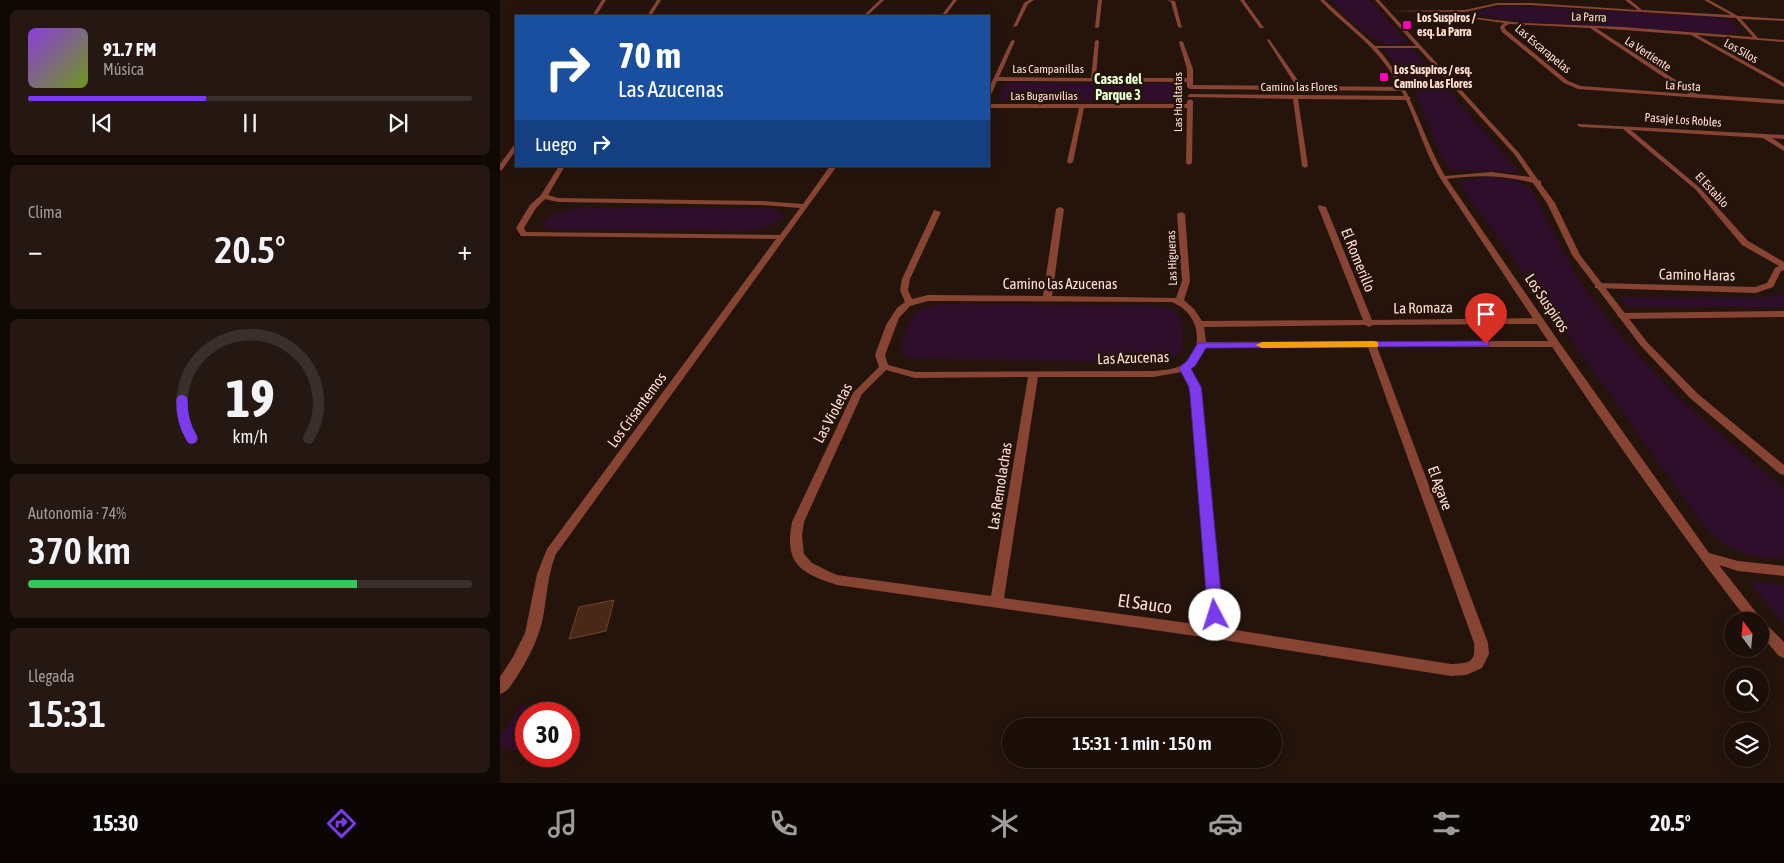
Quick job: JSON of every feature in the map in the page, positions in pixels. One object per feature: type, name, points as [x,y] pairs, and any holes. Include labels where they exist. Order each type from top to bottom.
[{"type":"street","points":[[595,15],[604,0]]},
{"type":"street","points":[[650,15],[658,0]]},
{"type":"street","points":[[867,15],[882,0]]},
{"type":"street","points":[[944,15],[955,0]]},
{"type":"street","points":[[1015,26],[1026,3],[1032,0]]},
{"type":"street","points":[[1097,27],[1100,0]]},
{"type":"street","points":[[1169,0],[1173,1],[1180,27]]},
{"type":"street","points":[[1242,0],[1262,26]]},
{"type":"street","name":"Los Suspiros","points":[[1322,0],[1373,47],[1388,64],[1404,89],[1433,160],[1443,178],[1555,344],[1705,556],[1749,612]]},
{"type":"street","points":[[1376,0],[1518,154],[1539,182],[1576,255],[1644,344],[1694,396],[1784,471]]},
{"type":"street","points":[[1544,0],[1552,5]]},
{"type":"street","points":[[1627,0],[1640,10]]},
{"type":"street","points":[[1706,0],[1736,17],[1757,39]]},
{"type":"street","points":[[1390,14],[1465,11],[1502,4],[1552,5],[1784,20]]},
{"type":"street","name":"La Parra","points":[[1390,14],[1464,16],[1508,22],[1590,26],[1784,41]]},
{"type":"street","name":"Las Escarapelas","points":[[1508,22],[1502,26],[1504,30],[1566,82],[1580,88]]},
{"type":"street","name":"La Vertiente","points":[[1590,26],[1697,97]]},
{"type":"street","name":"Los Silos","points":[[1690,33],[1784,85]]},
{"type":"street","points":[[1269,40],[1300,88]]},
{"type":"street","points":[[990,90],[1013,41]]},
{"type":"street","points":[[1093,79],[1097,41]]},
{"type":"street","name":"Las Hualtatas","points":[[1181,42],[1190,69],[1189,163]]},
{"type":"street","points":[[1373,47],[1420,47]]},
{"type":"street","name":"Las Campanillas","points":[[996,79],[1190,80]]},
{"type":"street","name":"Camino las Flores","points":[[1190,88],[1404,89]]},
{"type":"street","name":"La Fusta","points":[[1580,88],[1784,102]]},
{"type":"street","name":"Camino las Flores","points":[[1190,96],[1408,98]]},
{"type":"street","points":[[1295,96],[1305,166]]},
{"type":"street","name":"Las Buganvilias","points":[[990,106],[1190,106]]},
{"type":"street","points":[[1070,162],[1082,106]]},
{"type":"street","name":"Pasaje Los Robles","points":[[1580,124],[1784,137]]},
{"type":"street","name":"El Establo","points":[[1624,127],[1698,189],[1745,243],[1784,265]]},
{"type":"street","points":[[1764,136],[1784,149]]},
{"type":"street","points":[[500,169],[515,147]]},
{"type":"street","points":[[561,167],[544,196],[533,207],[520,228],[524,234],[782,237]]},
{"type":"street","name":"Los Crisantemos","points":[[500,688],[521,659],[529,644],[538,612],[541,578],[552,552],[833,167]]},
{"type":"street","points":[[1443,178],[1467,174],[1497,174],[1539,182]]},
{"type":"street","points":[[544,196],[558,200],[760,203],[803,206]]},
{"type":"street","name":"El Romerillo","points":[[1322,207],[1368,324]]},
{"type":"street","points":[[1047,298],[1060,209]]},
{"type":"street","points":[[884,367],[880,355],[898,309],[909,302],[904,290],[906,279],[936,212]]},
{"type":"street","name":"Las Higueras","points":[[1180,301],[1186,281],[1181,214]]},
{"type":"street","name":"Camino Haras","points":[[1598,286],[1756,290],[1770,285],[1776,273],[1784,265]]},
{"type":"street","name":"Camino las Azucenas","points":[[909,302],[928,298],[1159,298],[1180,301]]},
{"type":"street","points":[[1180,301],[1192,309],[1200,324],[1202,345],[1555,344]]},
{"type":"street","points":[[1621,316],[1784,314]]},
{"type":"street","name":"La Romaza","points":[[1368,324],[1539,321]]},
{"type":"street","points":[[1200,324],[1368,324]]},
{"type":"street","name":"El Agave","points":[[1371,344],[1481,643]]},
{"type":"street","name":"Las Azucenas","points":[[884,367],[915,375],[1153,374],[1185,368],[1191,363],[1202,345]]},
{"type":"street","name":"Las Violetas","points":[[795,550],[794,537],[798,522],[851,406],[858,393],[884,367]]},
{"type":"street","points":[[1185,368],[1195,387],[1196,394],[1217,633]]},
{"type":"street","name":"Las Remolachas","points":[[997,602],[1033,374]]},
{"type":"street","name":"El Sauco","points":[[795,550],[804,566],[837,580],[1217,633],[1451,670],[1466,669],[1477,664],[1482,654],[1481,643]]},
{"type":"street","points":[[1705,556],[1738,566],[1784,571]]},
{"type":"street","points":[[1769,635],[1784,652]]},
{"type":"shaded area","points":[[1331,0],[1369,0],[1408,42],[1397,45],[1375,40],[1356,26]]},
{"type":"shaded area","points":[[1514,6],[1717,17],[1732,21],[1739,32],[1726,34],[1523,22],[1480,15],[1398,14],[1473,12],[1496,7]]},
{"type":"shaded area","points":[[1383,49],[1412,49],[1519,172],[1450,170],[1439,151],[1412,84]]},
{"type":"shaded area","points":[[1009,83],[1173,83],[1181,95],[1176,101],[1000,101],[998,96],[1002,87]]},
{"type":"shaded area","points":[[1485,177],[1516,180],[1531,189],[1577,278],[1623,339],[1678,398],[1784,489],[1784,558],[1760,557],[1740,552],[1722,542],[1704,526],[1461,186],[1461,181]]},
{"type":"shaded area","points":[[579,208],[768,208],[776,209],[784,215],[784,218],[766,228],[748,231],[559,230],[543,226],[543,222],[552,215]]},
{"type":"shaded area","points":[[1784,294],[1784,307],[1628,307],[1619,297],[1758,298]]},
{"type":"shaded area","points":[[946,304],[1160,306],[1174,310],[1181,318],[1183,348],[1174,358],[1157,363],[912,358],[902,353],[901,344],[915,314],[929,306]]},
{"type":"shaded area","points":[[1749,581],[1784,585],[1784,624]]},
{"type":"shaded area","points":[[515,714],[515,750],[500,747],[500,736]]},
{"type":"building","points":[[614,600],[606,631],[569,639],[579,607]]},
{"type":"slow traffic","points":[[1262,345],[1374,344]]},
{"type":"place","name":"Los Suspiros / esq. La Parra","points":[[1407,25]]},
{"type":"place","name":"Los Suspiros / esq. Camino Las Flores","points":[[1384,77]]},
{"type":"district","name":"Casas del Parque 3","points":[[1118,88]]},
{"type":"route","points":[[1215,615],[1196,394],[1195,387],[1185,368],[1196,358],[1202,345],[1486,344]]}]
